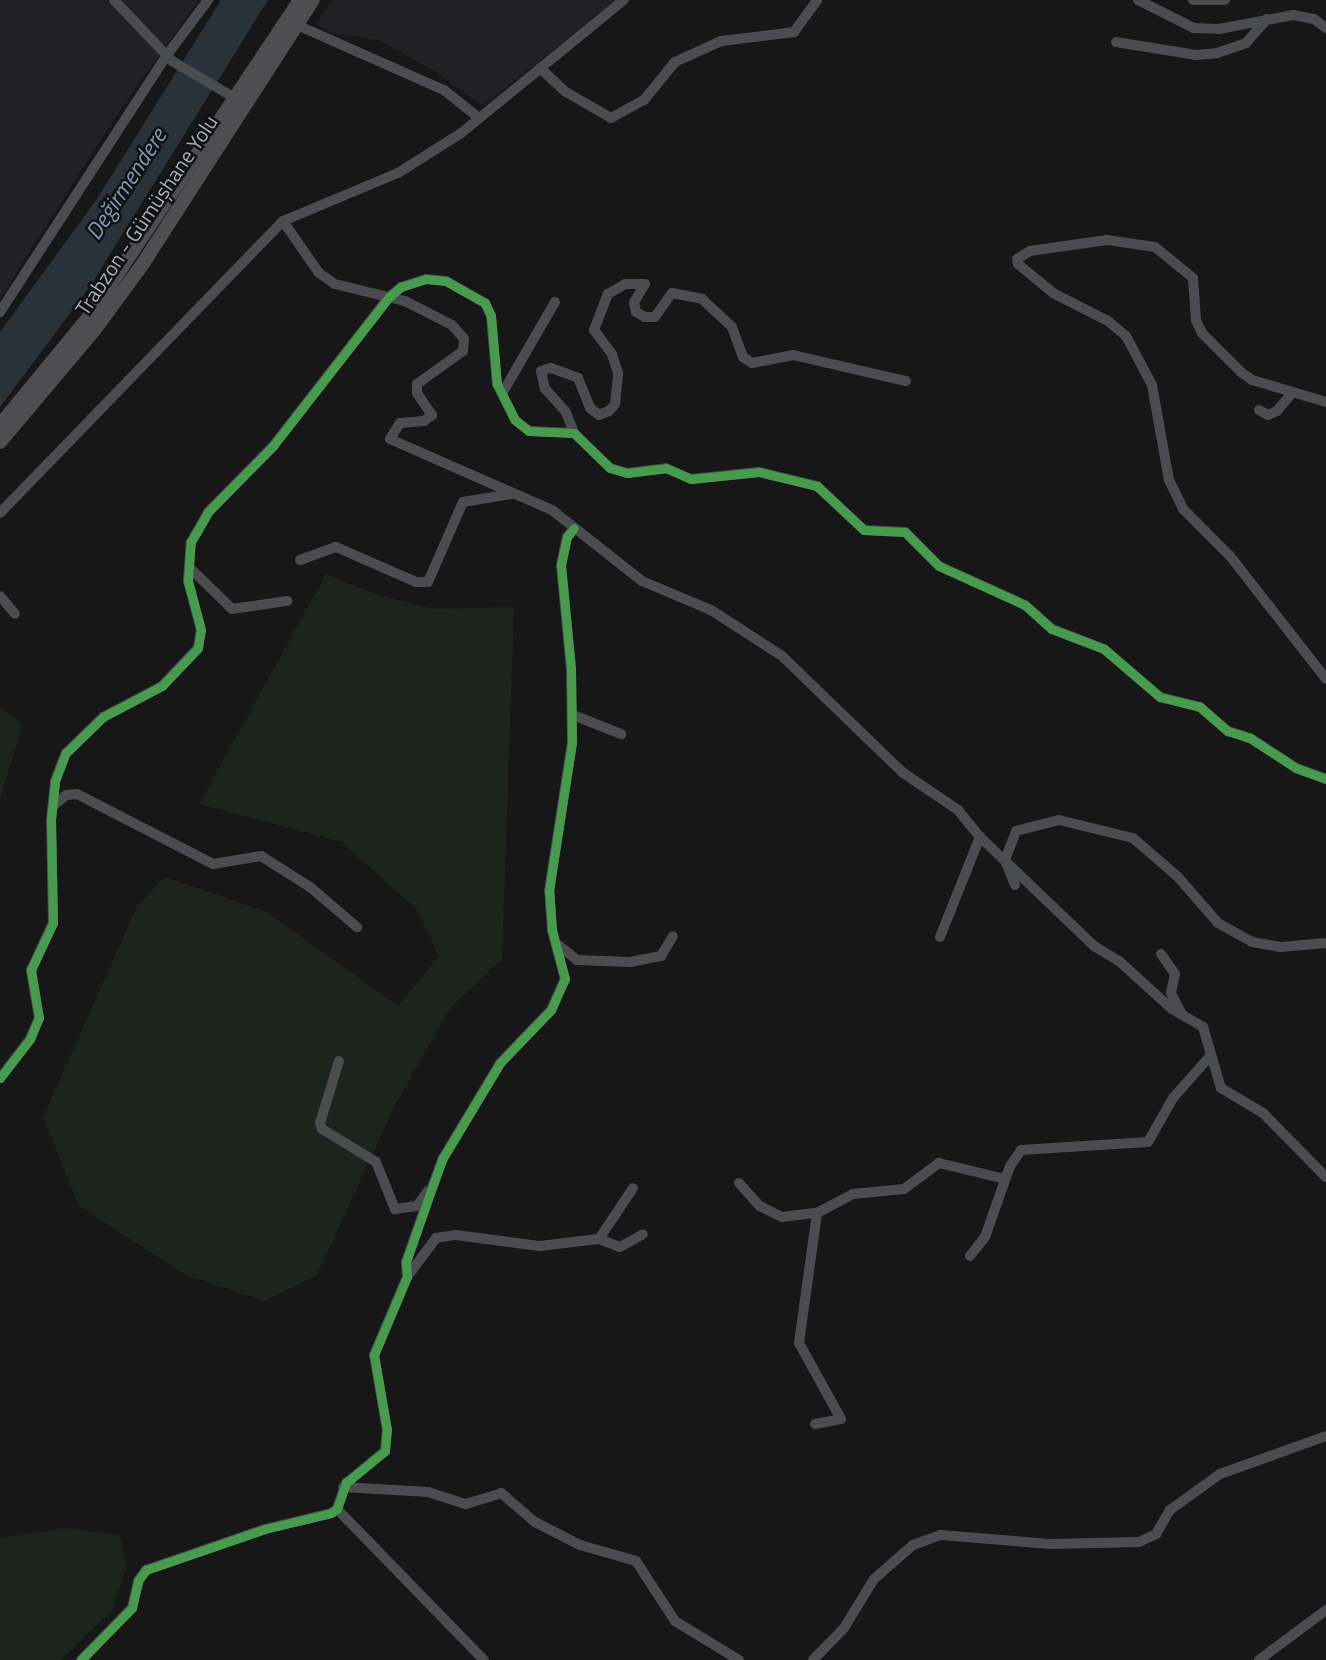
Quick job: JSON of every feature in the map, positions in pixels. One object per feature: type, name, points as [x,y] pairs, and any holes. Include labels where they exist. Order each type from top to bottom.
[{"type":"highway","name":"Trabzon - Gümüşhane Yolu","points":[[0,425],[88,318],[229,95],[300,0]]},
{"type":"highway","name":"Trabzon - Gümüşhane Yolu","points":[[0,442],[78,350],[142,265],[313,0]]},
{"type":"street","points":[[114,0],[169,58],[229,95]]},
{"type":"street","points":[[0,312],[208,0]]},
{"type":"street","points":[[0,513],[284,221],[398,173],[479,118],[624,0]]},
{"type":"street","points":[[541,68],[566,92],[603,117],[611,118],[644,100],[675,62],[721,41],[793,32],[817,0]]},
{"type":"street","points":[[1138,0],[1194,28],[1219,29],[1267,19],[1304,16],[1326,29]]},
{"type":"street","points":[[1194,0],[1225,0]]},
{"type":"street","points":[[1116,42],[1196,55],[1217,52],[1246,43],[1267,19]]},
{"type":"street","points":[[297,25],[444,90],[479,118]]},
{"type":"street","points":[[284,221],[319,273],[335,284],[389,297],[452,325],[464,340],[463,351],[417,384],[416,394],[432,415],[424,421],[400,423],[390,439],[552,510],[642,581],[711,610],[782,656],[845,721],[902,772],[958,810],[980,837],[1094,946],[1119,961],[1182,1015],[1203,1027],[1221,1088],[1263,1113],[1326,1177]]},
{"type":"street","points":[[1326,402],[1252,380],[1202,333],[1196,320],[1193,278],[1155,247],[1107,240],[1030,251],[1017,259],[1053,293],[1108,321],[1131,343],[1152,385],[1169,480],[1183,509],[1230,556],[1326,679]]},
{"type":"street","points":[[0,1078],[30,1039],[39,1018],[31,970],[53,923],[52,806],[66,753],[103,717],[162,686],[198,648],[201,630],[188,581],[191,541],[208,512],[273,446],[389,297],[401,287],[426,279],[446,281],[485,303],[491,316],[497,384],[515,420],[529,431],[574,433]]},
{"type":"street","points":[[906,381],[793,355],[752,363],[743,357],[732,327],[702,299],[672,293],[655,317],[645,317],[636,312],[634,302],[645,284],[625,284],[608,293],[594,330],[612,354],[618,373],[615,404],[609,411],[599,415],[590,408],[579,378],[551,368],[541,371],[545,389],[566,412],[574,433],[610,468],[627,473],[666,468],[691,479],[759,472],[817,486],[864,530],[905,532],[939,566],[1025,605],[1052,629],[1104,649],[1160,697],[1200,708],[1228,731],[1250,738],[1296,768],[1326,779]]},
{"type":"street","points":[[503,392],[555,302]]},
{"type":"street","points":[[1259,410],[1268,415],[1278,411],[1292,393]]},
{"type":"street","points":[[300,560],[336,547],[421,584],[436,572],[463,502],[516,493]]},
{"type":"street","points":[[407,1277],[406,1262],[443,1158],[500,1063],[557,1002],[565,979],[549,904],[551,856],[568,781],[573,715],[561,565],[567,537],[574,528]]},
{"type":"street","points":[[189,567],[232,608],[287,601]]},
{"type":"street","points":[[0,596],[15,614]]},
{"type":"street","points":[[573,715],[621,734]]},
{"type":"street","points":[[52,806],[66,795],[77,794],[213,864],[261,856],[310,887],[357,927]]},
{"type":"street","points":[[1015,885],[1005,860],[1016,831],[1029,825],[1059,820],[1109,830],[1133,838],[1178,877],[1218,923],[1252,942],[1281,947],[1326,943]]},
{"type":"street","points":[[940,937],[980,837]]},
{"type":"street","points":[[555,942],[577,960],[630,962],[660,956],[673,936]]},
{"type":"street","points":[[1161,954],[1175,974],[1171,993],[1182,1015]]},
{"type":"street","points":[[970,1256],[985,1237],[1017,1154],[1026,1148],[1128,1145],[1152,1139],[1173,1098],[1211,1055]]},
{"type":"street","points":[[339,1061],[320,1123],[322,1129],[376,1162],[395,1209],[417,1206],[433,1185]]},
{"type":"street","points":[[739,1183],[774,1215],[817,1213],[853,1194],[904,1188],[940,1163],[1005,1180]]},
{"type":"street","points":[[599,1239],[634,1188]]},
{"type":"street","points":[[815,1424],[841,1419],[799,1343],[817,1213]]},
{"type":"street","points":[[337,1509],[343,1487],[385,1451],[387,1430],[374,1355],[407,1277],[436,1238],[456,1235],[540,1246],[599,1239],[620,1247],[643,1234]]},
{"type":"street","points":[[813,1660],[844,1628],[874,1579],[913,1545],[941,1535],[1051,1545],[1139,1542],[1156,1534],[1170,1510],[1220,1474],[1326,1436]]},
{"type":"street","points":[[343,1487],[428,1492],[466,1504],[501,1493],[535,1522],[580,1545],[636,1561],[675,1621],[739,1660]]},
{"type":"street","points":[[81,1660],[132,1608],[138,1581],[146,1570],[337,1509]]},
{"type":"street","points":[[337,1509],[484,1660]]},
{"type":"street","points":[[1259,1660],[1326,1610]]},
{"type":"shaded area","points":[[0,0],[199,0],[120,110],[0,298]]},
{"type":"shaded area","points":[[332,0],[616,0],[483,106],[433,70],[378,40],[332,33],[316,24]]},
{"type":"shaded area","points":[[326,574],[372,593],[433,609],[514,607],[502,959],[450,1008],[395,1105],[317,1275],[264,1301],[186,1275],[79,1206],[43,1117],[137,907],[164,877],[265,911],[398,1006],[439,956],[416,909],[342,842],[199,804]]},
{"type":"shaded area","points":[[0,707],[23,724],[0,799]]},
{"type":"shaded area","points":[[66,1528],[120,1535],[127,1566],[112,1610],[61,1660],[0,1660],[0,1538]]},
{"type":"water","name":"Değirmendere","points":[[221,0],[268,0],[89,288],[0,407],[0,332],[97,199]]},
{"type":"cycle path","points":[[0,1078],[30,1039],[39,1018],[31,970],[53,923],[51,820],[55,781],[66,753],[103,717],[162,686],[198,648],[201,630],[188,581],[191,542],[208,512],[273,446],[389,297],[401,287],[426,279],[446,281],[485,303],[491,316],[497,384],[515,420],[529,431],[574,433],[610,468],[627,473],[666,468],[691,479],[759,472],[817,486],[864,530],[905,532],[939,566],[1025,605],[1052,629],[1104,649],[1160,697],[1200,707],[1228,731],[1250,738],[1296,768],[1326,779]]},
{"type":"cycle path","points":[[81,1660],[132,1608],[138,1581],[146,1570],[265,1529],[331,1513],[337,1509],[346,1483],[385,1451],[387,1430],[374,1355],[407,1277],[406,1262],[443,1158],[500,1063],[551,1010],[565,979],[552,930],[549,891],[572,742],[571,669],[561,565],[567,537],[574,528]]}]
